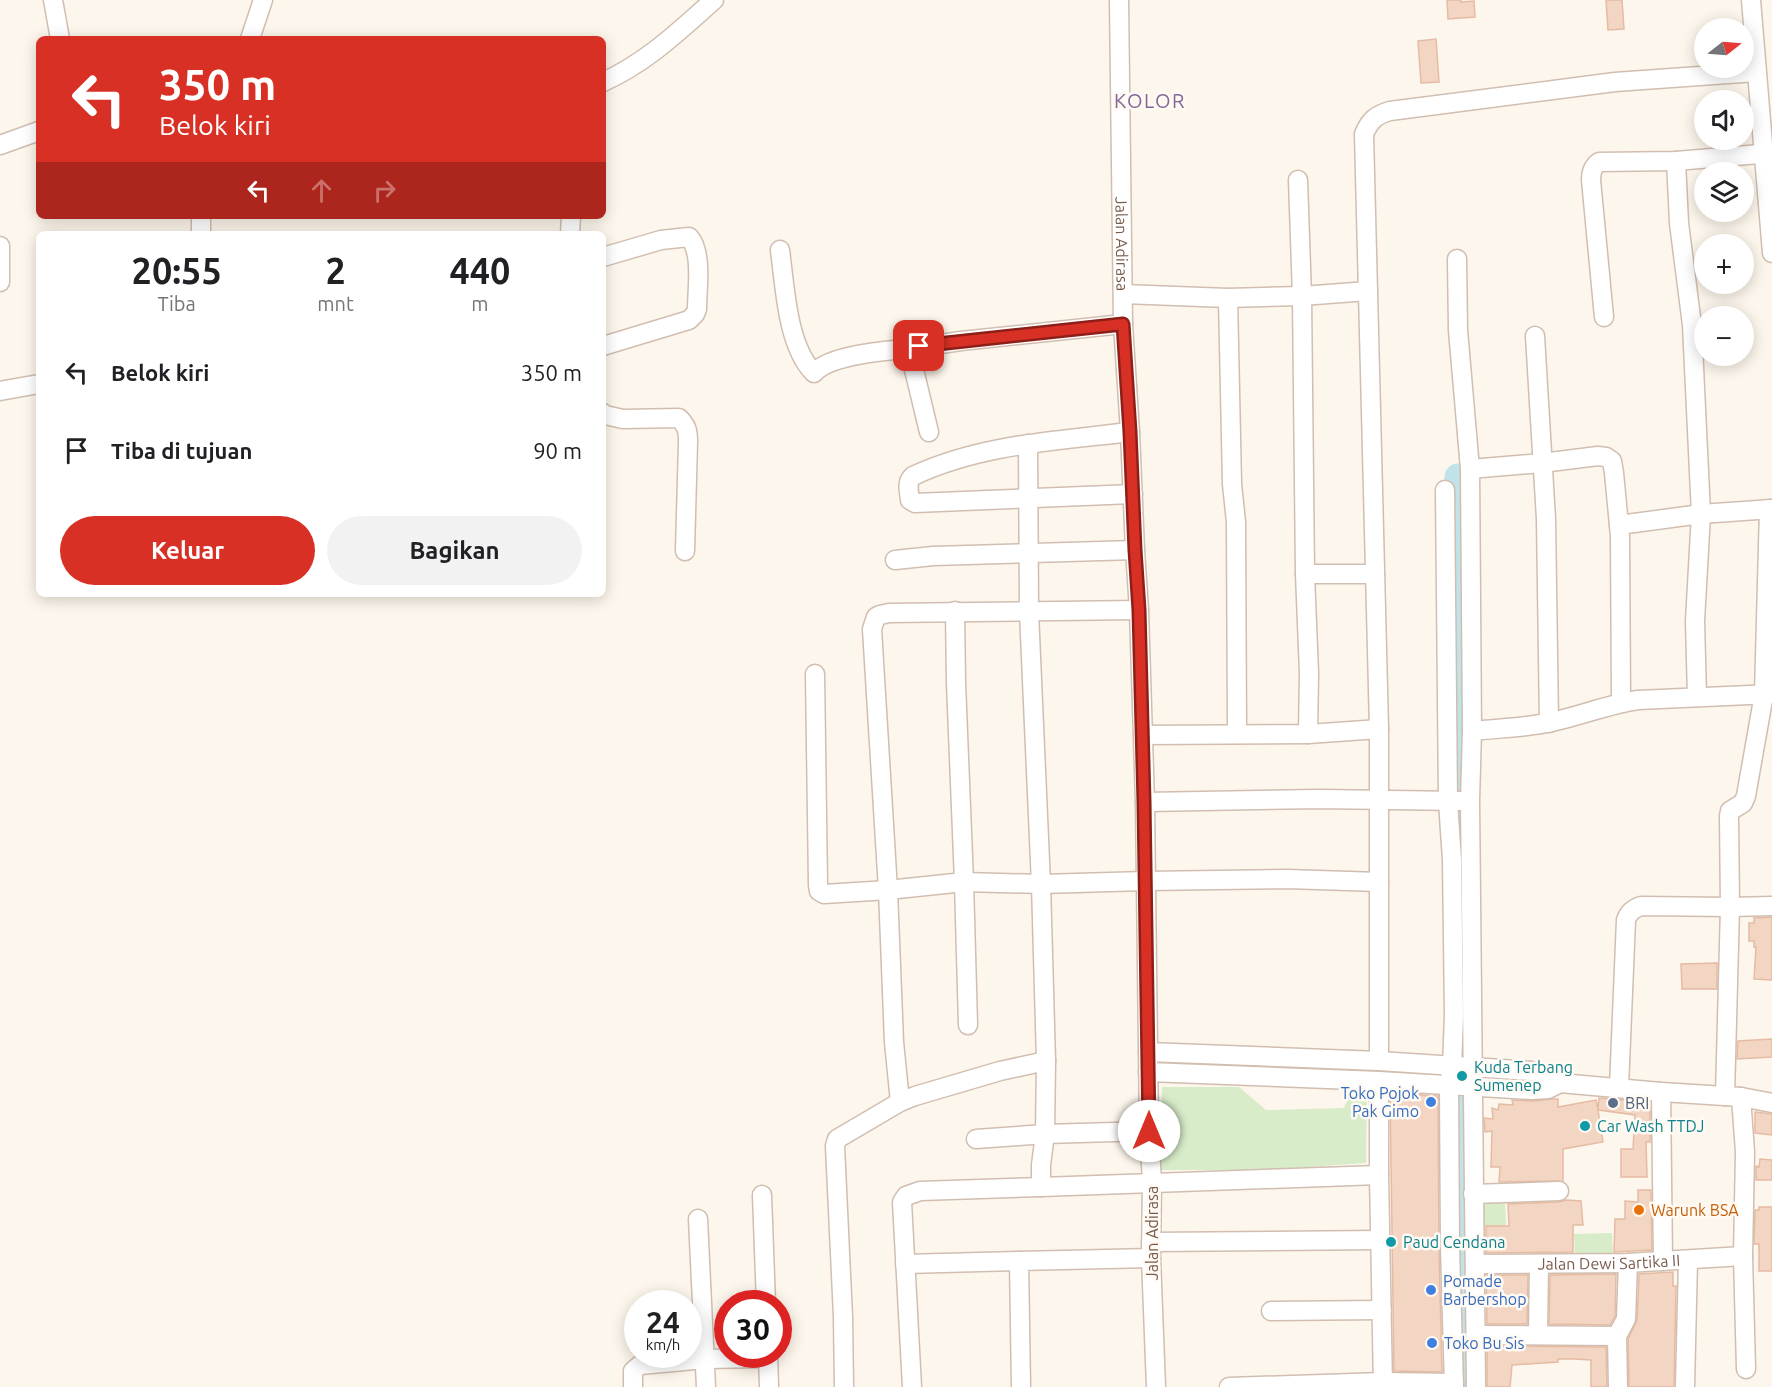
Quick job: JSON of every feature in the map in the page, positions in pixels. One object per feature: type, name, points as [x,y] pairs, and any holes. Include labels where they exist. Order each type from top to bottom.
[{"type":"street","points":[[53,0],[59,36]]},
{"type":"street","points":[[251,36],[263,0]]},
{"type":"street","points":[[606,81],[651,55],[714,0]]},
{"type":"street","name":"Jalan Adirasa","points":[[1119,0],[1123,324],[1139,610],[1143,735],[1149,1131],[1152,1182],[1151,1250],[1156,1387]]},
{"type":"street","points":[[1750,0],[1756,72],[1768,153],[1772,253]]},
{"type":"street","points":[[1379,1061],[1379,729],[1364,134],[1368,123],[1376,115],[1390,111],[1595,84],[1756,72]]},
{"type":"street","points":[[0,145],[36,132]]},
{"type":"street","points":[[1604,317],[1591,180],[1593,168],[1599,162],[1676,161],[1768,153]]},
{"type":"street","points":[[1676,161],[1679,223],[1692,325],[1701,514],[1695,621],[1697,697]]},
{"type":"street","points":[[1298,180],[1309,673],[1308,734]]},
{"type":"street","points":[[606,256],[660,240],[689,237],[693,241],[699,269],[697,309],[689,320],[606,345]]},
{"type":"street","points":[[0,246],[0,282]]},
{"type":"street","points":[[780,250],[790,321],[805,365],[814,373],[830,363],[891,350],[1123,324]]},
{"type":"street","points":[[1457,259],[1458,330],[1470,469],[1472,731],[1469,801],[1476,1387]]},
{"type":"street","points":[[1123,294],[1228,298],[1368,291]]},
{"type":"street","points":[[1228,298],[1232,484],[1236,522],[1237,734]]},
{"type":"street","points":[[1535,336],[1546,519],[1549,723]]},
{"type":"street","points":[[911,349],[910,353],[929,432]]},
{"type":"street","points":[[0,391],[36,385]]},
{"type":"street","points":[[606,415],[623,418],[679,418],[688,429],[685,551]]},
{"type":"street","points":[[1130,432],[1028,444],[975,454],[935,465],[910,478],[908,485],[910,500],[915,503],[1133,494]]},
{"type":"street","points":[[1028,444],[1029,612],[1046,1061],[1045,1134],[1041,1187]]},
{"type":"street","points":[[1470,469],[1598,456],[1612,461],[1619,525],[1621,702]]},
{"type":"street","points":[[1230,1387],[1454,1385],[1449,1086],[1454,1016],[1445,490]]},
{"type":"street","points":[[1619,525],[1701,514],[1770,509],[1768,694],[1746,796],[1743,803],[1730,811],[1729,816],[1733,1097],[1745,1152],[1743,1256],[1746,1368]]},
{"type":"street","points":[[895,560],[933,556],[1135,550]]},
{"type":"street","points":[[1305,574],[1375,574]]},
{"type":"street","points":[[900,1101],[894,1042],[873,623],[876,617],[885,613],[1139,610]]},
{"type":"street","points":[[955,611],[958,766],[968,1025]]},
{"type":"street","points":[[815,674],[819,891],[824,894],[964,882],[1041,884],[1287,879],[1378,882]]},
{"type":"street","points":[[1472,731],[1549,723],[1621,702],[1768,694]]},
{"type":"street","points":[[1143,735],[1308,734],[1379,729]]},
{"type":"street","points":[[1144,802],[1318,799],[1469,801]]},
{"type":"street","points":[[1619,1088],[1628,914],[1641,906],[1772,906]]},
{"type":"street","points":[[1148,1052],[1379,1061],[1532,1071],[1546,1075],[1560,1083],[1733,1097],[1772,1103]]},
{"type":"street","points":[[844,1387],[835,1142],[837,1138],[900,1101],[1000,1071],[1046,1061]]},
{"type":"street","points":[[1148,1072],[1379,1081],[1532,1090],[1548,1089],[1560,1083]]},
{"type":"street","points":[[1379,1081],[1383,1384]]},
{"type":"street","points":[[1661,1092],[1663,1261]]},
{"type":"street","points":[[976,1139],[1045,1134],[1149,1131]]},
{"type":"street","points":[[912,1387],[902,1202],[906,1196],[920,1191],[1379,1174]]},
{"type":"street","points":[[1473,1194],[1559,1191]]},
{"type":"street","points":[[762,1196],[765,1290]]},
{"type":"street","points":[[698,1219],[706,1387]]},
{"type":"street","points":[[905,1264],[1019,1261],[1151,1250],[1380,1240]]},
{"type":"street","name":"Jalan Dewi Sartika II","points":[[1475,1264],[1628,1263],[1743,1256]]},
{"type":"street","points":[[1685,1387],[1689,1260]]},
{"type":"street","points":[[1019,1261],[1021,1387]]},
{"type":"street","points":[[1618,1387],[1617,1336],[1626,1319],[1628,1263]]},
{"type":"street","points":[[1538,1335],[1539,1264]]},
{"type":"street","points":[[1271,1311],[1382,1310]]},
{"type":"street","points":[[1476,1335],[1617,1336]]},
{"type":"street","points":[[633,1387],[633,1371],[640,1365],[714,1359]]},
{"type":"street","points":[[768,1368],[769,1387]]},
{"type":"green space","points":[[1162,1087],[1239,1087],[1266,1110],[1344,1108],[1351,1092],[1367,1093],[1366,1163],[1266,1170],[1160,1170]]},
{"type":"green space","points":[[1505,1197],[1506,1226],[1479,1226],[1479,1198]]},
{"type":"green space","points":[[1612,1233],[1613,1258],[1575,1259],[1574,1234]]},
{"type":"building","points":[[1447,0],[1474,1],[1475,17],[1448,19]]},
{"type":"building","points":[[1606,0],[1622,0],[1624,29],[1608,30]]},
{"type":"building","points":[[1436,39],[1439,82],[1421,83],[1418,41]]},
{"type":"building","points":[[1772,917],[1772,980],[1754,979],[1756,947],[1754,947],[1754,941],[1749,941],[1749,923],[1754,923],[1754,918]]},
{"type":"building","points":[[1717,963],[1717,989],[1682,989],[1681,964]]},
{"type":"building","points":[[1772,1039],[1772,1057],[1737,1059],[1738,1041]]},
{"type":"building","points":[[1390,1093],[1438,1096],[1442,1372],[1394,1371]]},
{"type":"building","points":[[1599,1098],[1650,1102],[1650,1142],[1646,1142],[1647,1177],[1621,1177],[1621,1149],[1633,1149],[1635,1115],[1598,1110],[1603,1142],[1563,1149],[1563,1181],[1499,1182],[1500,1167],[1491,1167],[1492,1131],[1485,1132],[1484,1118],[1493,1119],[1492,1108],[1498,1110],[1499,1104],[1513,1105],[1512,1100],[1558,1099],[1558,1107],[1596,1100],[1598,1109]]},
{"type":"building","points":[[1755,1112],[1772,1114],[1772,1135],[1755,1133]]},
{"type":"building","points":[[1760,1159],[1772,1160],[1772,1180],[1756,1180],[1756,1166],[1759,1167]]},
{"type":"building","points":[[1638,1190],[1651,1190],[1652,1250],[1614,1252],[1615,1219],[1625,1219],[1625,1201],[1638,1202]]},
{"type":"building","points":[[1581,1201],[1583,1225],[1573,1225],[1573,1252],[1486,1253],[1486,1226],[1509,1226],[1508,1204]]},
{"type":"building","points":[[1759,1207],[1772,1207],[1772,1271],[1759,1271],[1759,1244],[1754,1244],[1755,1210],[1759,1210]]},
{"type":"building","points":[[1673,1272],[1673,1286],[1676,1286],[1674,1387],[1629,1387],[1628,1339],[1637,1320],[1639,1274]]},
{"type":"building","points":[[1616,1274],[1615,1316],[1610,1325],[1549,1324],[1550,1275]]},
{"type":"building","points":[[1486,1275],[1528,1275],[1527,1324],[1487,1324]]},
{"type":"building","points":[[1487,1346],[1606,1347],[1607,1387],[1591,1387],[1591,1360],[1558,1359],[1558,1362],[1512,1365],[1510,1387],[1487,1387]]},
{"type":"waterway","points":[[1458,477],[1457,789],[1459,860]]},
{"type":"waterway","points":[[1460,1095],[1467,1387]]},
{"type":"place","name":"Kuda Terbang Sumenep","points":[[1462,1076]]},
{"type":"place","name":"Toko Pojok Pak Gimo","points":[[1431,1102]]},
{"type":"place","name":"BRI","points":[[1613,1103]]},
{"type":"place","name":"Car Wash TTDJ","points":[[1585,1126]]},
{"type":"place","name":"Warunk BSA","points":[[1639,1210]]},
{"type":"place","name":"Paud Cendana","points":[[1391,1242]]},
{"type":"place","name":"Pomade Barbershop","points":[[1431,1290]]},
{"type":"place","name":"Toko Bu Sis","points":[[1432,1343]]},
{"type":"district","name":"KOLOR","points":[[1150,100]]},
{"type":"route","points":[[919,346],[1123,324],[1139,610],[1149,1131]]}]
